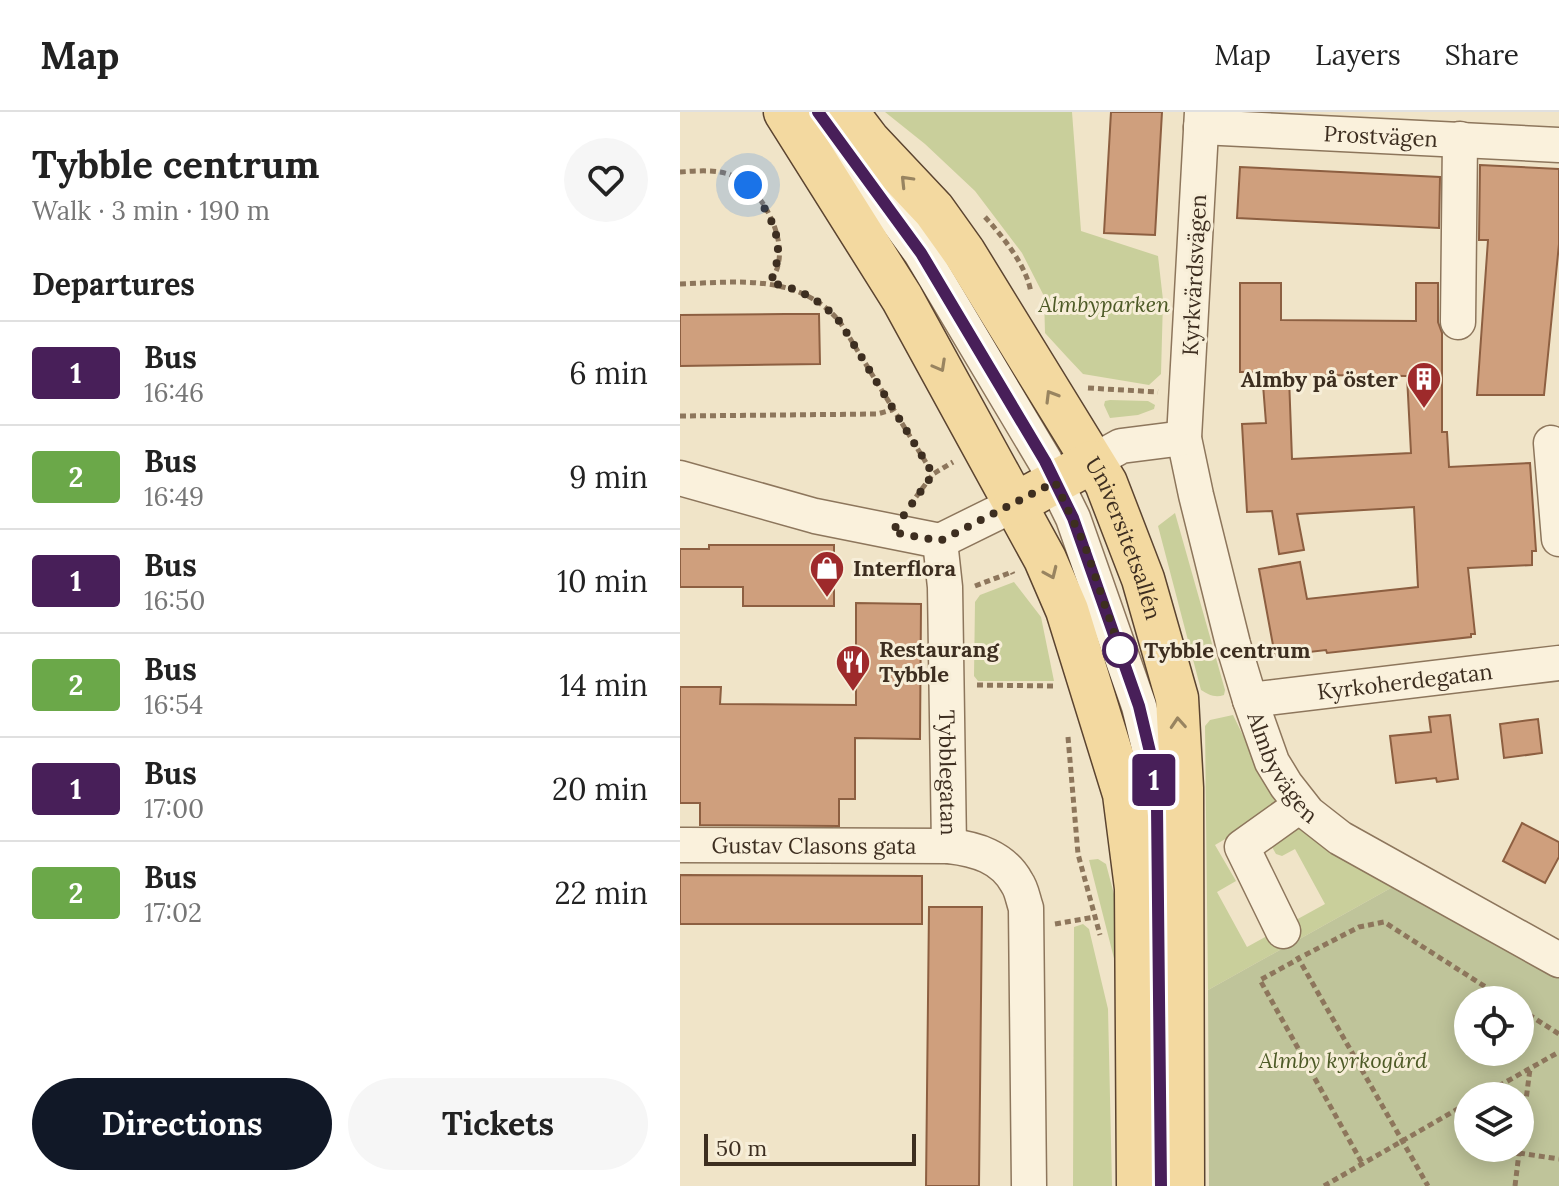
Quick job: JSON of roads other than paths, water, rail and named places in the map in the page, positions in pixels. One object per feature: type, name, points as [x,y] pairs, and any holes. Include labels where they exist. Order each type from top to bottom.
[{"type":"main road","points":[[785,112],[902,298],[1045,559],[1067,610],[1124,794],[1136,888],[1138,1186]]},
{"type":"main road","name":"Universitetsallén","points":[[847,112],[869,141],[934,210],[964,252],[1106,483],[1143,579],[1177,698],[1182,802],[1183,1186]]},
{"type":"main road","points":[[1015,504],[1092,462]]},
{"type":"street","points":[[818,112],[921,253],[1055,482],[1088,554],[1139,706],[1151,756],[1157,807],[1161,1186]]},
{"type":"street","name":"Prostvägen","points":[[1202,120],[1559,145]]},
{"type":"street","name":"Kyrkvärdsvägen","points":[[1184,438],[1202,120]]},
{"type":"street","points":[[1458,322],[1460,139]]},
{"type":"street","points":[[1092,462],[1121,446],[1184,438]]},
{"type":"street","name":"Almbyvägen","points":[[1184,438],[1250,700],[1272,762],[1301,805],[1340,838],[1559,960]]},
{"type":"street","points":[[1551,443],[1559,539]]},
{"type":"street","points":[[680,478],[777,507],[940,541],[1015,504]]},
{"type":"street","name":"Tybblegatan","points":[[940,541],[945,587],[949,846],[975,848],[997,861],[1017,882],[1026,908],[1029,1186]]},
{"type":"street","name":"Kyrkoherdegatan","points":[[1250,700],[1559,663]]},
{"type":"street","points":[[1291,945],[1242,847],[1301,805]]},
{"type":"street","name":"Gustav Clasons gata","points":[[680,845],[949,846]]},
{"type":"place","name":"Almby på öster","points":[[1424,410]]},
{"type":"place","name":"Interflora","points":[[827,599]]},
{"type":"place","name":"Tybble centrum","points":[[1120,650]]},
{"type":"place","name":"Restaurang Tybble","points":[[853,693]]},
{"type":"park label","name":"Almbyparken","points":[[1104,304]]},
{"type":"park label","name":"Almby kyrkogård","points":[[1343,1060]]}]
